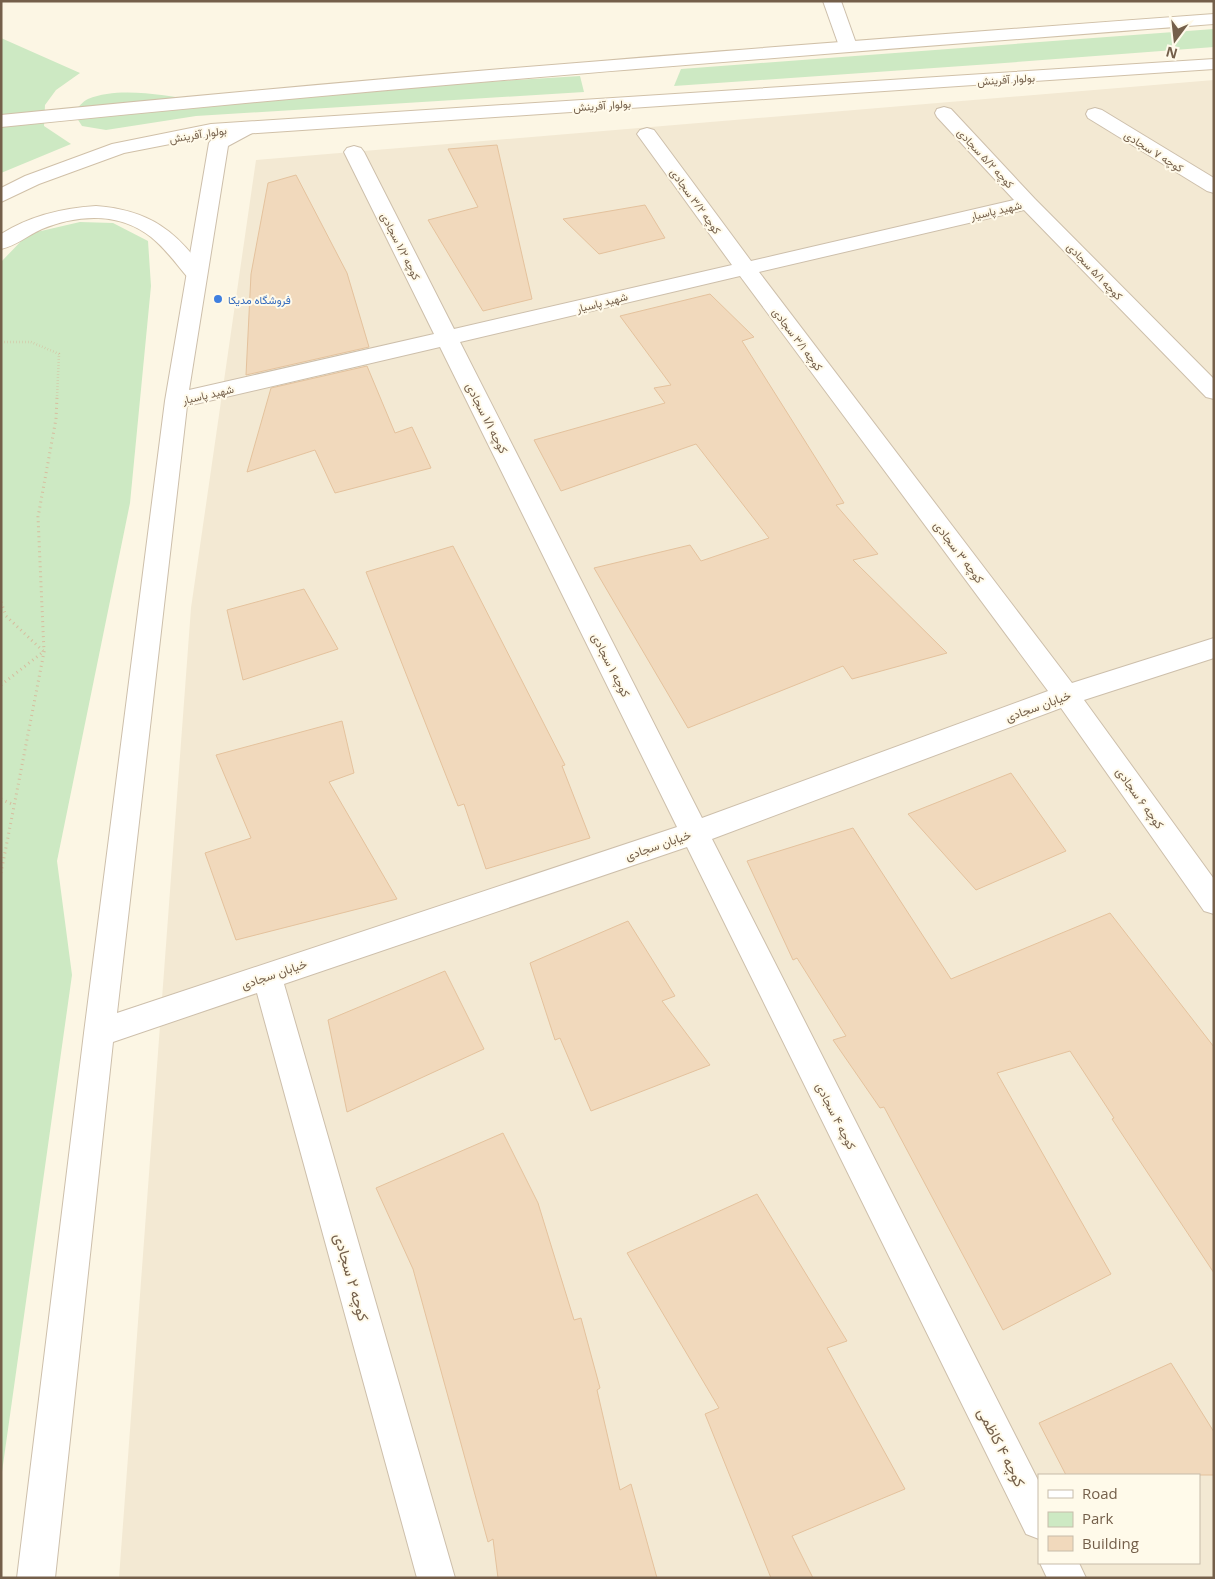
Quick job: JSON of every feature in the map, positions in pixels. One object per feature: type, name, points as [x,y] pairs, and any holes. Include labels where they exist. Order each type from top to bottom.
[{"type":"street","points":[[832,1],[848,46]]},
{"type":"street","name":"بولوار آفرینش","points":[[1,196],[32,180],[119,148],[211,130],[247,128],[614,84],[848,46],[1214,19]]},
{"type":"street","name":"بولوار آفرینش","points":[[1,121],[197,101],[614,84],[1214,64]]},
{"type":"street","name":"کوچه ۵/۲ سجادی","points":[[944,113],[1028,203]]},
{"type":"street","name":"کوچه ۷ سجادی","points":[[1095,114],[1214,187]]},
{"type":"street","points":[[36,1578],[99,1033],[176,401],[219,143],[247,128]]},
{"type":"street","name":"کوچه ۳/۲ سجادی","points":[[647,134],[745,268]]},
{"type":"street","name":"کوچه ۱/۲ سجادی","points":[[354,152],[447,339]]},
{"type":"street","name":"شهید پاسیار","points":[[176,401],[1028,203]]},
{"type":"street","name":"کوچه ۵/۱ سجادی","points":[[1028,203],[1214,392]]},
{"type":"street","points":[[1,243],[30,226],[70,214],[114,212],[140,221],[153,228],[197,275]]},
{"type":"street","name":"کوچه ۳/۱ سجادی","points":[[745,268],[851,410]]},
{"type":"street","name":"کوچه ۱/۱ سجادی","points":[[447,339],[526,496]]},
{"type":"street","name":"کوچه ۳ سجادی","points":[[851,410],[1066,695]]},
{"type":"street","name":"کوچه ۱ سجادی","points":[[526,496],[695,833]]},
{"type":"street","name":"خیابان سجادی","points":[[99,1033],[695,833],[1066,695],[1214,648]]},
{"type":"street","name":"کوچه ۶ سجادی","points":[[1066,695],[1214,902]]},
{"type":"street","name":"کوچه ۴ سجادی","points":[[695,833],[978,1399]]},
{"type":"street","name":"کوچه ۲ سجادی","points":[[268,976],[436,1578]]},
{"type":"street","name":"کوچه ۴ کاظمی","points":[[978,1399],[1038,1519]]},
{"type":"street","points":[[1060,1564],[1067,1578]]},
{"type":"path","points":[[1,342],[25,340],[42,344],[59,354],[56,419],[38,517],[44,652],[1,873]]},
{"type":"path","points":[[1,602],[6,616],[44,652]]},
{"type":"path","points":[[1,685],[44,652]]},
{"type":"path","points":[[1,799],[14,805]]},
{"type":"shaded area","points":[[1214,80],[1214,1578],[119,1578],[191,608],[256,160]]},
{"type":"green space","points":[[1214,29],[1214,47],[674,86],[681,69]]},
{"type":"green space","points":[[1,38],[80,73],[56,90],[45,105],[44,126],[71,144],[1,173]]},
{"type":"green space","points":[[580,76],[584,92],[196,116],[106,130],[82,126],[73,112],[88,99],[114,93],[157,94],[197,100]]},
{"type":"green space","points":[[80,222],[113,223],[148,241],[151,286],[130,503],[57,861],[72,975],[1,1479],[1,262],[28,234]]},
{"type":"building","points":[[497,145],[532,299],[483,311],[428,220],[478,207],[448,149]]},
{"type":"building","points":[[296,175],[347,273],[369,347],[246,375],[251,274],[268,183]]},
{"type":"building","points":[[645,205],[665,238],[599,254],[563,219]]},
{"type":"building","points":[[710,294],[754,337],[742,341],[844,503],[836,505],[878,554],[853,560],[947,653],[852,679],[843,666],[688,728],[594,568],[690,545],[701,561],[769,538],[696,444],[561,491],[534,440],[665,403],[654,388],[671,385],[620,316]]},
{"type":"building","points":[[367,366],[395,433],[412,427],[431,468],[335,493],[315,450],[247,472],[271,388]]},
{"type":"building","points":[[453,546],[565,765],[562,766],[590,838],[486,869],[464,804],[458,806],[366,572]]},
{"type":"building","points":[[304,589],[338,649],[243,680],[227,610]]},
{"type":"building","points":[[342,721],[354,773],[329,782],[397,899],[236,940],[205,853],[251,838],[216,755]]},
{"type":"building","points":[[1011,773],[1066,851],[976,890],[908,814]]},
{"type":"building","points":[[853,828],[951,979],[1110,913],[1214,1047],[1214,1273],[1112,1119],[1114,1118],[1070,1051],[997,1073],[1111,1274],[1003,1330],[884,1107],[880,1108],[833,1040],[846,1036],[797,958],[793,960],[747,861]]},
{"type":"building","points":[[628,921],[675,996],[662,1001],[710,1065],[591,1111],[560,1038],[555,1040],[530,963]]},
{"type":"building","points":[[445,971],[484,1049],[347,1112],[328,1020]]},
{"type":"building","points":[[503,1133],[538,1203],[574,1320],[581,1318],[600,1388],[597,1390],[620,1490],[631,1484],[657,1578],[498,1578],[493,1539],[488,1542],[413,1269],[376,1188]]},
{"type":"building","points":[[757,1194],[847,1341],[827,1348],[905,1489],[792,1536],[813,1578],[771,1578],[705,1414],[719,1408],[627,1253]]},
{"type":"building","points":[[1171,1363],[1214,1432],[1214,1475],[1065,1474],[1039,1423]]},
{"type":"place","name":"فروشگاه مدیکا","points":[[218,299]]}]
